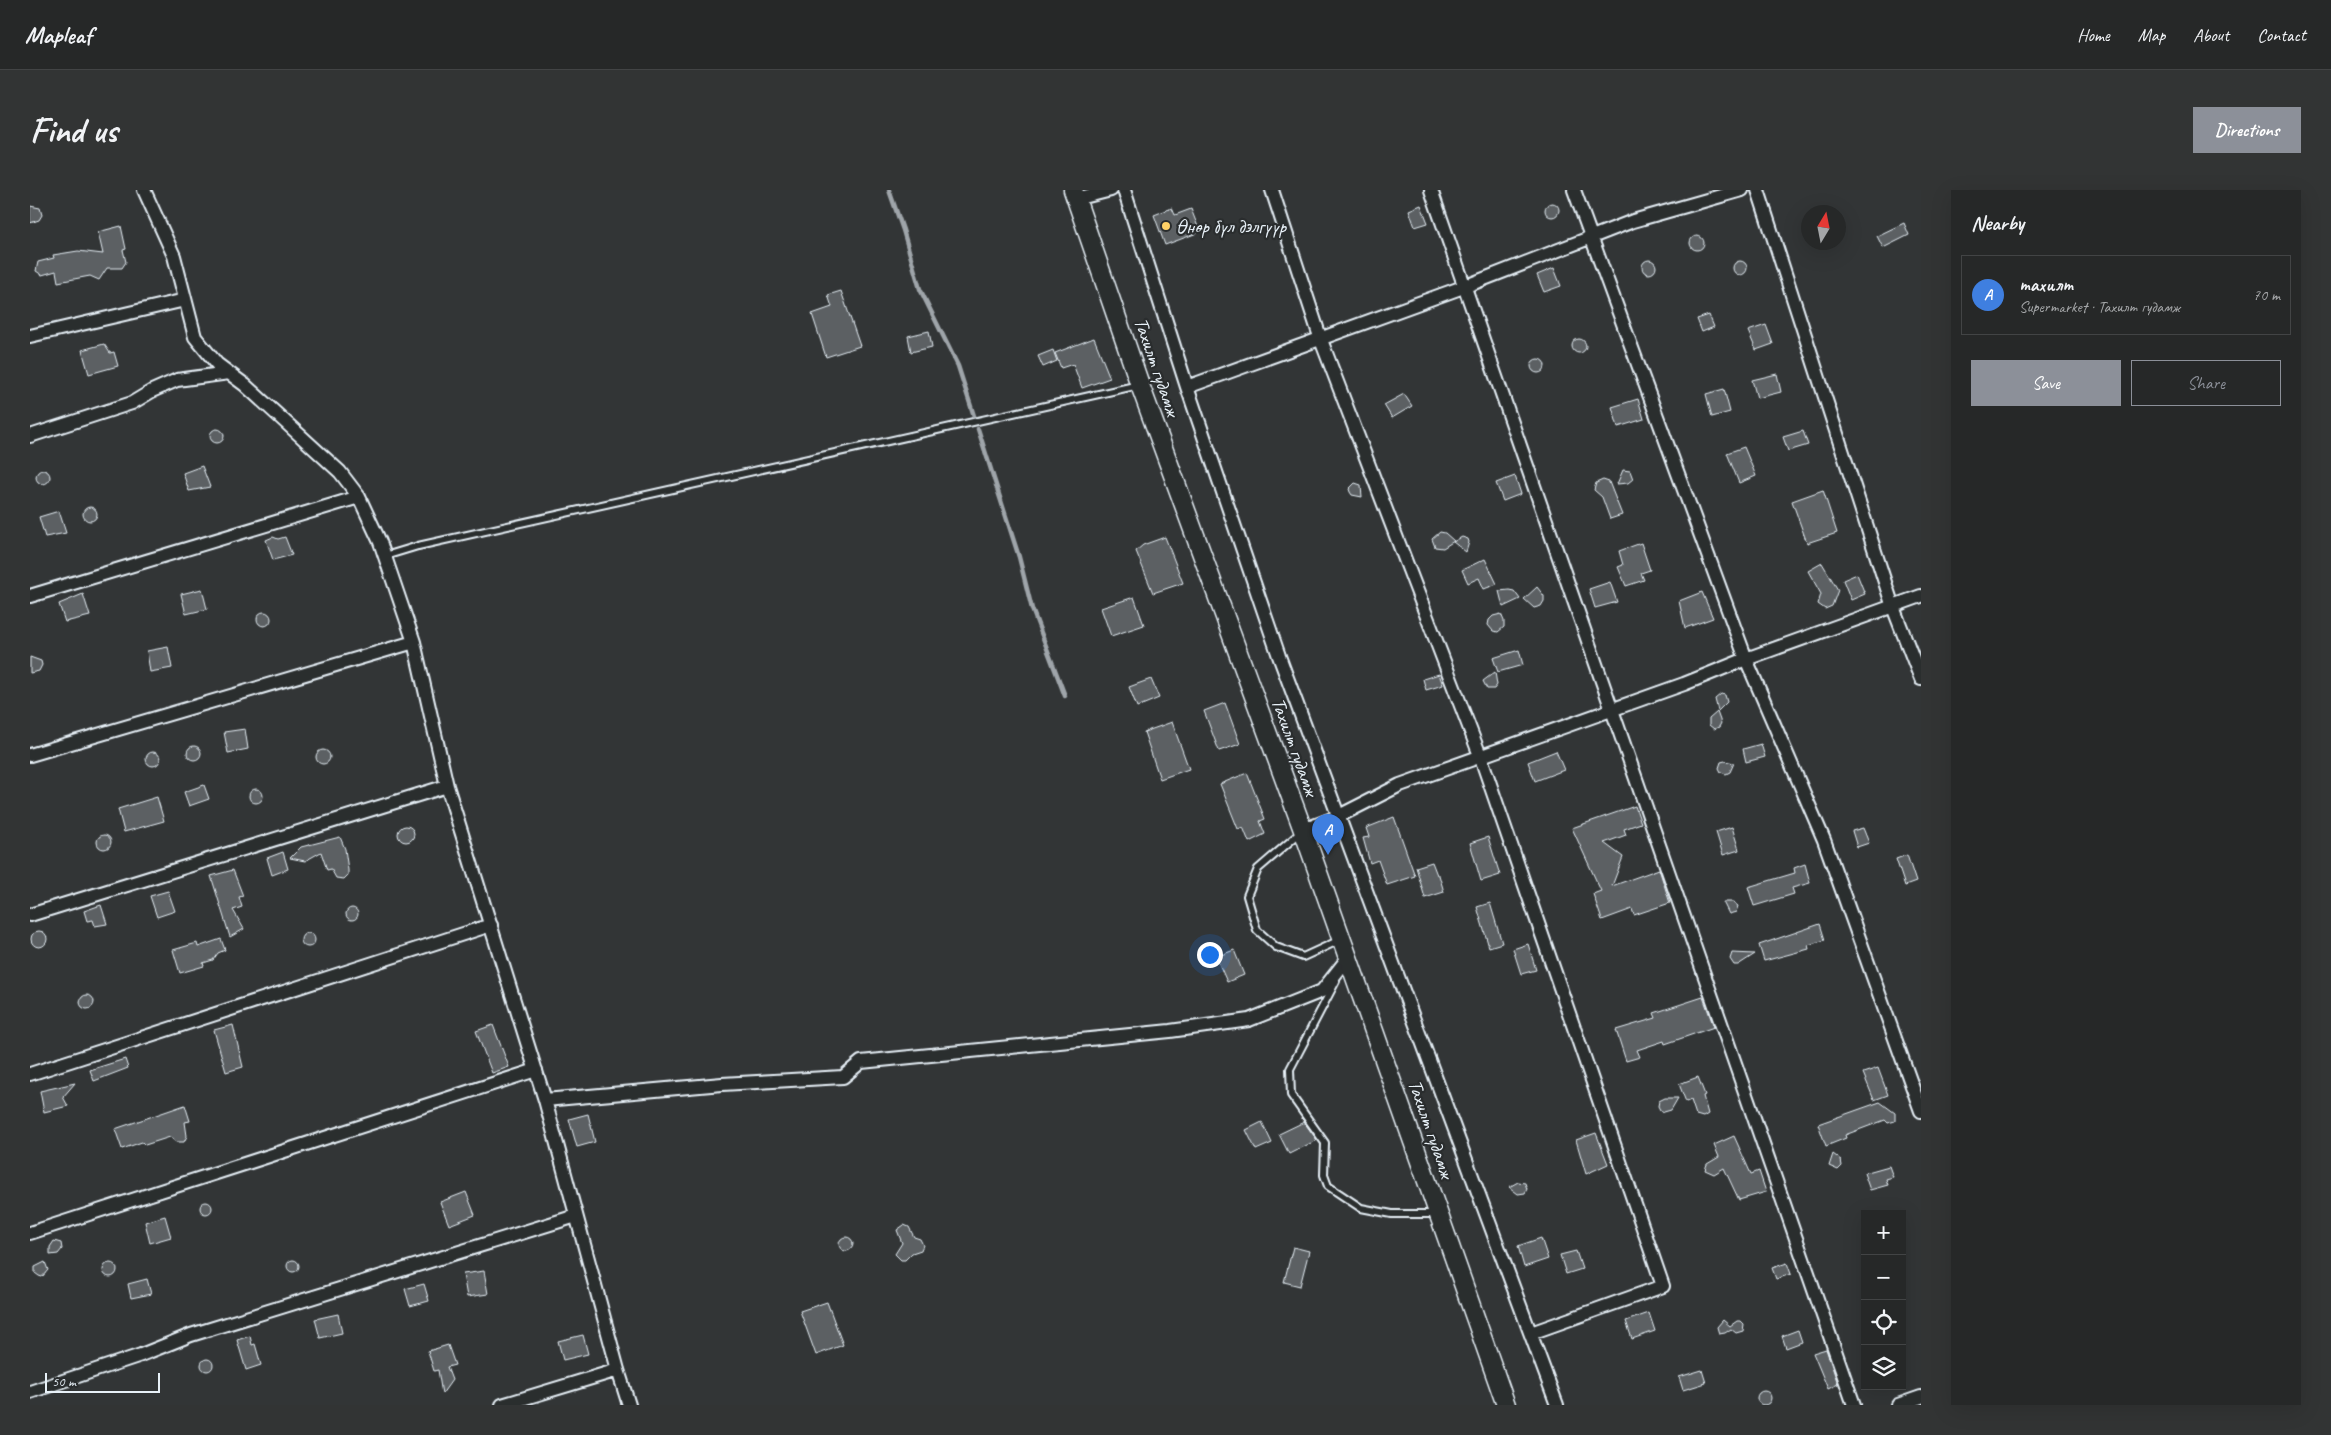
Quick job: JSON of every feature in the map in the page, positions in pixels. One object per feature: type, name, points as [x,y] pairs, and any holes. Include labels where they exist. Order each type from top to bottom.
[{"type":"main road","name":"Тахилт гудамж","points":[[1075,194],[1140,385],[1303,830],[1506,1405]]},
{"type":"street","points":[[144,190],[174,256],[195,337],[217,364],[245,385],[340,472],[359,497],[384,556],[414,642],[447,786],[545,1100],[629,1405]]},
{"type":"street","points":[[1075,194],[1111,190]]},
{"type":"street","points":[[1124,190],[1187,387],[1337,817],[1557,1405]]},
{"type":"street","points":[[1272,190],[1321,340],[1481,758],[1663,1286],[1531,1333]]},
{"type":"street","points":[[1431,190],[1854,1405]]},
{"type":"street","points":[[1574,190],[1746,659],[1824,840],[1921,1110]]},
{"type":"street","points":[[1187,387],[1321,340],[1633,221],[1742,190]]},
{"type":"street","points":[[1758,190],[1893,607],[1921,679]]},
{"type":"street","points":[[30,336],[185,300]]},
{"type":"street","points":[[30,436],[132,403],[152,391],[177,380],[229,373]]},
{"type":"street","points":[[30,596],[359,497]]},
{"type":"street","points":[[1303,830],[1337,817],[1400,785],[1611,711],[1746,659],[1921,596]]},
{"type":"street","points":[[30,755],[414,642]]},
{"type":"street","points":[[30,915],[447,786]]},
{"type":"street","points":[[30,1074],[491,925]]},
{"type":"street","points":[[545,1100],[722,1084],[843,1077],[861,1062],[1170,1031],[1249,1020],[1322,991],[1348,958]]},
{"type":"street","points":[[30,1233],[536,1070]]},
{"type":"street","points":[[30,1392],[141,1355],[191,1335],[576,1216]]},
{"type":"street","points":[[502,1405],[618,1370]]},
{"type":"street","points":[[1898,1405],[1921,1397]]},
{"type":"lane","points":[[384,556],[418,546],[1140,385]]},
{"type":"lane","points":[[1303,830],[1258,869],[1246,896],[1257,930],[1276,948],[1303,957],[1342,940]]},
{"type":"lane","points":[[1348,958],[1295,1056],[1290,1069],[1291,1095],[1325,1143],[1324,1175],[1332,1191],[1361,1208],[1392,1214],[1438,1214]]},
{"type":"building","points":[[1552,203],[1557,205],[1559,210],[1557,215],[1552,217],[1547,215],[1545,210],[1547,205]]},
{"type":"building","points":[[1421,205],[1428,223],[1415,227],[1409,210]]},
{"type":"building","points":[[30,206],[40,208],[42,215],[39,220],[30,223]]},
{"type":"building","points":[[1172,208],[1175,215],[1191,209],[1200,232],[1165,245],[1154,215]]},
{"type":"building","points":[[1904,223],[1909,235],[1883,248],[1877,236]]},
{"type":"building","points":[[121,226],[126,249],[123,250],[126,262],[122,268],[107,268],[99,280],[90,276],[58,282],[56,271],[42,275],[36,271],[38,262],[54,258],[53,255],[78,251],[103,254],[98,232]]},
{"type":"building","points":[[1697,236],[1702,238],[1704,243],[1702,248],[1697,250],[1692,248],[1690,243],[1692,238]]},
{"type":"building","points":[[1649,260],[1654,262],[1656,267],[1654,272],[1649,274],[1644,272],[1642,267],[1644,262]]},
{"type":"building","points":[[1740,261],[1745,263],[1747,268],[1745,273],[1740,275],[1735,273],[1733,268],[1735,263]]},
{"type":"building","points":[[1554,268],[1561,286],[1544,292],[1537,275]]},
{"type":"building","points":[[841,291],[860,346],[826,357],[812,314],[832,307],[828,295]]},
{"type":"building","points":[[1709,315],[1714,327],[1702,332],[1697,319]]},
{"type":"building","points":[[1766,325],[1773,344],[1756,350],[1748,331]]},
{"type":"building","points":[[929,331],[932,347],[911,352],[908,336]]},
{"type":"building","points":[[1094,338],[1110,378],[1082,388],[1073,364],[1061,368],[1055,353]]},
{"type":"building","points":[[1579,339],[1584,341],[1586,346],[1584,351],[1579,353],[1574,351],[1572,346],[1574,341]]},
{"type":"building","points":[[104,344],[110,353],[114,352],[118,366],[89,374],[82,350]]},
{"type":"building","points":[[1053,350],[1057,361],[1043,367],[1038,356]]},
{"type":"building","points":[[1538,359],[1543,361],[1545,366],[1543,371],[1538,373],[1533,371],[1531,366],[1533,361]]},
{"type":"building","points":[[1777,374],[1781,392],[1757,398],[1752,380]]},
{"type":"building","points":[[1724,389],[1730,412],[1712,417],[1706,394]]},
{"type":"building","points":[[1404,394],[1412,406],[1392,418],[1384,405]]},
{"type":"building","points":[[1638,399],[1644,419],[1618,427],[1612,407]]},
{"type":"building","points":[[217,429],[222,431],[224,436],[222,441],[217,443],[212,441],[210,436],[212,431]]},
{"type":"building","points":[[1803,431],[1808,445],[1788,451],[1783,437]]},
{"type":"building","points":[[1744,447],[1756,476],[1739,483],[1727,453]]},
{"type":"building","points":[[202,466],[210,487],[189,491],[183,473]]},
{"type":"building","points":[[40,470],[46,470],[50,477],[46,484],[40,484],[36,480],[36,474]]},
{"type":"building","points":[[1623,470],[1630,471],[1633,479],[1628,483],[1617,484]]},
{"type":"building","points":[[1515,476],[1521,494],[1503,501],[1496,483]]},
{"type":"building","points":[[1603,480],[1609,482],[1622,515],[1610,519],[1602,497],[1594,490],[1596,483]]},
{"type":"building","points":[[1355,483],[1361,485],[1362,497],[1352,495],[1350,492],[1349,489]]},
{"type":"building","points":[[1823,490],[1837,533],[1807,543],[1792,501]]},
{"type":"building","points":[[87,507],[93,507],[97,514],[93,521],[87,521],[83,517],[83,511]]},
{"type":"building","points":[[59,511],[66,533],[45,537],[39,517]]},
{"type":"building","points":[[1440,532],[1445,533],[1454,541],[1443,548],[1435,547],[1432,539]]},
{"type":"building","points":[[273,537],[278,539],[285,537],[292,555],[273,560],[266,540]]},
{"type":"building","points":[[1165,537],[1183,583],[1153,593],[1136,551],[1143,545]]},
{"type":"building","points":[[1462,537],[1468,539],[1469,542],[1466,552],[1453,542]]},
{"type":"building","points":[[1641,543],[1650,570],[1641,573],[1644,580],[1626,586],[1618,567],[1623,565],[1619,551]]},
{"type":"building","points":[[1485,559],[1497,584],[1484,589],[1479,578],[1468,583],[1462,570]]},
{"type":"building","points":[[1822,563],[1838,590],[1832,606],[1825,609],[1818,604],[1821,594],[1808,571]]},
{"type":"building","points":[[1857,574],[1865,594],[1851,600],[1843,580]]},
{"type":"building","points":[[1610,582],[1617,602],[1595,608],[1589,589]]},
{"type":"building","points":[[1537,587],[1544,596],[1544,601],[1541,606],[1534,608],[1524,599]]},
{"type":"building","points":[[202,589],[207,609],[186,614],[181,594]]},
{"type":"building","points":[[1499,591],[1514,591],[1520,599],[1503,607]]},
{"type":"building","points":[[1702,592],[1713,618],[1685,628],[1679,601]]},
{"type":"building","points":[[83,594],[90,616],[65,622],[59,604]]},
{"type":"building","points":[[1134,597],[1144,625],[1111,636],[1101,608]]},
{"type":"building","points":[[264,612],[269,614],[271,619],[269,624],[264,626],[259,624],[257,619],[259,614]]},
{"type":"building","points":[[1501,614],[1504,627],[1498,632],[1493,631],[1488,625],[1489,620],[1493,616]]},
{"type":"building","points":[[168,647],[172,668],[150,672],[147,651]]},
{"type":"building","points":[[1519,650],[1523,665],[1498,672],[1493,658]]},
{"type":"building","points":[[30,657],[41,661],[42,665],[39,671],[30,673]]},
{"type":"building","points":[[1495,672],[1497,685],[1494,689],[1487,689],[1483,681]]},
{"type":"building","points":[[1439,674],[1443,685],[1426,690],[1423,679]]},
{"type":"building","points":[[1151,679],[1159,698],[1137,707],[1129,687]]},
{"type":"building","points":[[1721,694],[1725,695],[1727,702],[1718,711],[1715,699]]},
{"type":"building","points":[[1225,703],[1240,744],[1219,751],[1204,711]]},
{"type":"building","points":[[1717,712],[1721,723],[1719,727],[1714,729],[1709,725],[1709,719]]},
{"type":"building","points":[[1172,722],[1189,769],[1160,779],[1144,732]]},
{"type":"building","points":[[245,729],[248,749],[228,753],[224,732]]},
{"type":"building","points":[[1761,744],[1765,757],[1746,762],[1743,749]]},
{"type":"building","points":[[194,746],[199,748],[201,753],[199,758],[194,760],[189,758],[187,753],[189,748]]},
{"type":"building","points":[[323,750],[328,752],[330,757],[328,762],[323,764],[318,762],[316,757],[318,752]]},
{"type":"building","points":[[1556,751],[1564,770],[1535,781],[1528,762]]},
{"type":"building","points":[[150,752],[156,752],[160,759],[156,766],[150,766],[146,762],[146,756]]},
{"type":"building","points":[[1721,762],[1734,763],[1730,772],[1726,774],[1721,772],[1719,768]]},
{"type":"building","points":[[1247,773],[1265,819],[1260,821],[1265,834],[1249,842],[1243,827],[1238,829],[1220,784]]},
{"type":"building","points":[[204,785],[209,799],[189,806],[184,792]]},
{"type":"building","points":[[256,789],[261,791],[263,796],[261,801],[256,803],[251,801],[249,796],[251,791]]},
{"type":"building","points":[[157,797],[164,821],[124,832],[118,809]]},
{"type":"building","points":[[1635,806],[1641,823],[1624,829],[1626,835],[1604,843],[1623,857],[1612,886],[1659,869],[1670,903],[1634,915],[1632,909],[1602,920],[1593,894],[1601,891],[1572,828]]},
{"type":"building","points":[[1394,817],[1415,876],[1387,885],[1378,860],[1370,863],[1363,838],[1369,837],[1366,828]]},
{"type":"building","points":[[406,826],[414,834],[406,842],[398,834]]},
{"type":"building","points":[[1732,827],[1739,850],[1723,855],[1716,832]]},
{"type":"building","points":[[1863,828],[1869,843],[1857,847],[1852,831]]},
{"type":"building","points":[[101,835],[107,835],[111,842],[107,849],[101,849],[97,845],[97,839]]},
{"type":"building","points":[[340,837],[345,849],[348,870],[348,875],[344,879],[336,878],[331,869],[327,870],[321,852],[305,861],[290,858],[301,847]]},
{"type":"building","points":[[1488,837],[1500,875],[1481,881],[1470,843]]},
{"type":"building","points":[[283,852],[288,869],[272,875],[267,858]]},
{"type":"building","points":[[1907,855],[1916,882],[1905,886],[1896,859]]},
{"type":"building","points":[[1432,862],[1437,875],[1439,875],[1444,892],[1425,898],[1416,867]]},
{"type":"building","points":[[1805,864],[1810,883],[1792,888],[1794,894],[1754,906],[1748,887],[1795,873],[1794,868]]},
{"type":"building","points":[[233,870],[243,896],[239,897],[242,907],[233,910],[244,929],[230,937],[211,876]]},
{"type":"building","points":[[168,891],[175,911],[157,917],[150,896]]},
{"type":"building","points":[[1723,902],[1733,902],[1738,906],[1736,912],[1729,914]]},
{"type":"building","points":[[1490,903],[1502,943],[1489,947],[1477,907]]},
{"type":"building","points":[[101,905],[107,924],[95,926],[93,920],[87,921],[84,911]]},
{"type":"building","points":[[354,908],[357,909],[357,919],[350,920],[347,919],[346,912],[347,909]]},
{"type":"building","points":[[1820,924],[1825,940],[1808,945],[1809,949],[1764,961],[1759,945]]},
{"type":"building","points":[[39,931],[47,939],[39,947],[31,939]]},
{"type":"building","points":[[308,933],[313,935],[315,940],[313,945],[308,947],[303,945],[301,940],[303,935]]},
{"type":"building","points":[[221,939],[225,950],[218,953],[213,960],[203,963],[204,966],[180,973],[173,950],[197,943],[198,947]]},
{"type":"building","points":[[1528,944],[1536,970],[1521,974],[1513,949]]},
{"type":"building","points":[[1234,950],[1244,975],[1227,982],[1216,957]]},
{"type":"building","points":[[1732,953],[1755,954],[1738,965],[1734,965],[1730,959]]},
{"type":"building","points":[[84,995],[90,995],[94,1002],[90,1009],[84,1009],[80,1005],[80,999]]},
{"type":"building","points":[[1703,997],[1714,1027],[1665,1044],[1664,1041],[1637,1050],[1640,1057],[1626,1061],[1616,1030],[1656,1018],[1654,1013]]},
{"type":"building","points":[[233,1025],[243,1067],[226,1072],[214,1030]]},
{"type":"building","points":[[493,1025],[509,1067],[492,1073],[476,1031]]},
{"type":"building","points":[[125,1059],[128,1068],[94,1081],[90,1070]]},
{"type":"building","points":[[1878,1068],[1888,1095],[1874,1100],[1863,1073]]},
{"type":"building","points":[[1698,1077],[1705,1095],[1703,1096],[1708,1114],[1703,1117],[1696,1115],[1691,1100],[1686,1102],[1679,1084]]},
{"type":"building","points":[[75,1083],[63,1097],[68,1106],[44,1112],[40,1091]]},
{"type":"building","points":[[1665,1098],[1678,1098],[1671,1110],[1664,1112],[1658,1106],[1659,1101]]},
{"type":"building","points":[[1880,1102],[1895,1113],[1895,1121],[1888,1123],[1885,1120],[1845,1135],[1846,1138],[1826,1146],[1818,1124]]},
{"type":"building","points":[[185,1105],[190,1121],[185,1122],[187,1136],[184,1142],[177,1142],[170,1137],[145,1145],[142,1142],[122,1149],[115,1129]]},
{"type":"building","points":[[588,1114],[595,1142],[577,1147],[569,1119]]},
{"type":"building","points":[[1262,1122],[1272,1143],[1256,1150],[1246,1130]]},
{"type":"building","points":[[1304,1122],[1317,1140],[1289,1154],[1279,1134]]},
{"type":"building","points":[[1596,1133],[1608,1164],[1586,1174],[1576,1140]]},
{"type":"building","points":[[1734,1136],[1751,1174],[1759,1171],[1766,1192],[1739,1200],[1724,1168],[1714,1174],[1705,1170],[1707,1164],[1719,1157],[1714,1145]]},
{"type":"building","points":[[1833,1154],[1841,1160],[1842,1166],[1838,1170],[1829,1166]]},
{"type":"building","points":[[1889,1166],[1893,1177],[1886,1179],[1888,1185],[1870,1190],[1864,1173]]},
{"type":"building","points":[[1518,1182],[1525,1183],[1527,1189],[1525,1193],[1518,1194],[1509,1187]]},
{"type":"building","points":[[466,1192],[475,1215],[449,1225],[440,1202]]},
{"type":"building","points":[[208,1202],[211,1203],[211,1213],[204,1214],[201,1213],[200,1206],[201,1203]]},
{"type":"building","points":[[165,1216],[171,1237],[150,1243],[145,1222]]},
{"type":"building","points":[[904,1225],[909,1227],[914,1237],[920,1239],[923,1245],[921,1250],[912,1253],[905,1260],[901,1260],[895,1254],[902,1243],[897,1230]]},
{"type":"building","points":[[846,1237],[851,1239],[853,1244],[851,1249],[846,1251],[841,1249],[839,1244],[841,1239]]},
{"type":"building","points":[[1541,1238],[1548,1259],[1524,1267],[1518,1246]]},
{"type":"building","points":[[54,1241],[61,1243],[62,1249],[58,1254],[50,1255],[50,1247]]},
{"type":"building","points":[[1293,1247],[1309,1251],[1300,1286],[1284,1282]]},
{"type":"building","points":[[1576,1251],[1582,1269],[1566,1274],[1560,1255]]},
{"type":"building","points":[[295,1260],[298,1261],[298,1271],[291,1272],[288,1271],[287,1264],[288,1261]]},
{"type":"building","points":[[45,1262],[48,1270],[42,1277],[35,1273],[35,1267]]},
{"type":"building","points":[[110,1263],[115,1265],[117,1270],[115,1275],[110,1277],[105,1275],[103,1270],[105,1265]]},
{"type":"building","points":[[1787,1263],[1791,1274],[1776,1279],[1772,1268]]},
{"type":"building","points":[[484,1271],[488,1294],[467,1297],[463,1274]]},
{"type":"building","points":[[147,1279],[151,1294],[131,1298],[128,1284]]},
{"type":"building","points":[[424,1284],[429,1301],[410,1306],[405,1289]]},
{"type":"building","points":[[827,1302],[843,1345],[816,1355],[800,1311]]},
{"type":"building","points":[[1649,1313],[1655,1331],[1632,1339],[1626,1321]]},
{"type":"building","points":[[338,1314],[342,1333],[320,1338],[315,1319]]},
{"type":"building","points":[[1723,1320],[1730,1326],[1737,1321],[1741,1321],[1744,1324],[1743,1331],[1736,1333],[1731,1329],[1719,1334],[1717,1327]]},
{"type":"building","points":[[1798,1330],[1802,1342],[1786,1348],[1782,1336]]},
{"type":"building","points":[[583,1335],[588,1354],[563,1360],[558,1341]]},
{"type":"building","points":[[250,1336],[252,1345],[255,1344],[261,1365],[246,1370],[237,1340]]},
{"type":"building","points":[[448,1345],[455,1365],[447,1367],[452,1380],[442,1394],[438,1370],[434,1371],[428,1351]]},
{"type":"building","points":[[1826,1349],[1838,1384],[1828,1389],[1813,1353]]},
{"type":"building","points":[[209,1359],[212,1360],[212,1370],[205,1371],[202,1370],[201,1363],[202,1360]]},
{"type":"building","points":[[1702,1370],[1706,1383],[1683,1390],[1679,1377]]},
{"type":"building","points":[[1764,1391],[1769,1393],[1771,1398],[1769,1403],[1764,1405],[1759,1403],[1757,1398],[1759,1393]]},
{"type":"waterway","points":[[889,190],[920,289],[958,366],[974,416]]},
{"type":"waterway","points":[[978,429],[1019,557],[1032,609],[1065,696]]},
{"type":"place","name":"Өнөр бүл дэлгүүр","points":[[1166,226]]},
{"type":"place","name":"тахилт","points":[[1328,855]]}]
